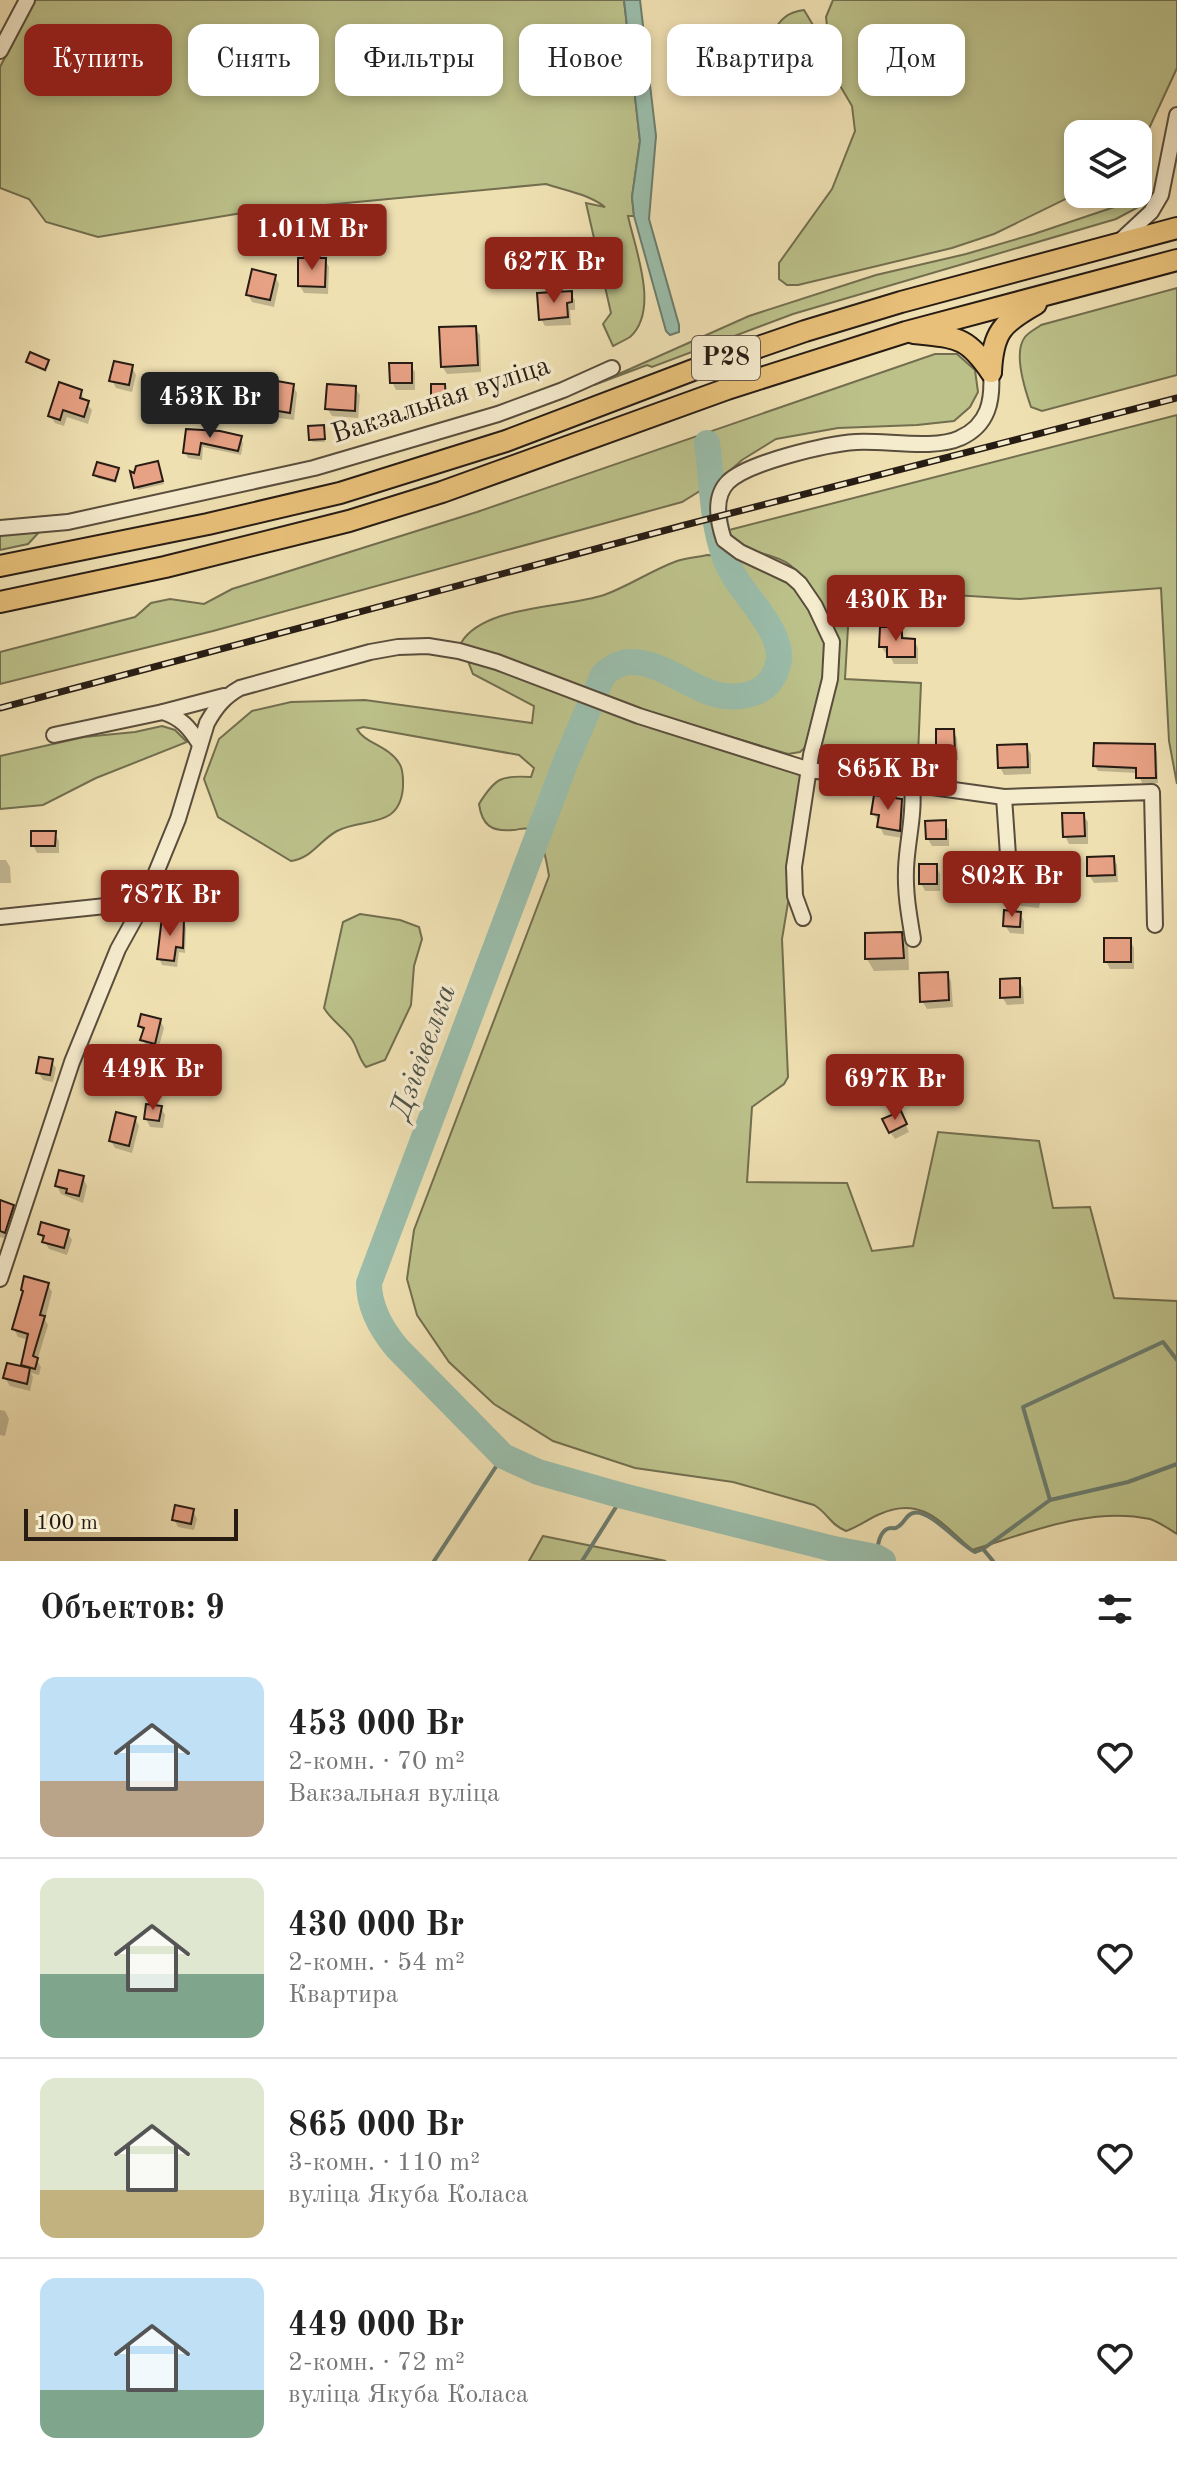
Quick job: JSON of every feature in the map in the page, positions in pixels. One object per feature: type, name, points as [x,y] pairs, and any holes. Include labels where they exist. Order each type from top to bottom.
[{"type":"highway","name":"Р28","points":[[0,566],[208,524],[340,493],[506,441],[805,331],[1177,228]]},
{"type":"highway","name":"Р28","points":[[0,602],[165,567],[349,521],[442,492],[727,389],[906,332],[1177,260]]},
{"type":"highway","points":[[991,372],[992,349],[996,336],[1006,323],[1065,288]]},
{"type":"highway","points":[[906,332],[952,337],[968,343],[991,372]]},
{"type":"street","points":[[0,51],[27,0]]},
{"type":"street","points":[[1118,243],[1156,206],[1177,115]]},
{"type":"street","points":[[1173,143],[1177,172]]},
{"type":"street","name":"Вакзальная вуліца","points":[[0,528],[68,522],[314,468],[498,414],[612,368]]},
{"type":"street","points":[[803,918],[795,896],[794,867],[811,755],[830,679],[832,642],[815,606],[800,584],[791,576],[740,552],[724,540],[718,508],[723,490],[729,481],[757,467],[826,446],[857,442],[942,442],[960,438],[983,419],[990,407],[993,393],[991,372]]},
{"type":"street","points":[[54,735],[226,696],[240,688],[370,652],[428,646],[459,651],[497,662],[610,706],[810,770],[1004,797],[1152,792],[1155,925]]},
{"type":"street","points":[[0,1279],[72,1062],[118,949],[144,902],[178,819],[199,743],[215,708],[226,696]]},
{"type":"street","points":[[163,712],[176,716],[186,724],[199,743]]},
{"type":"street","points":[[912,786],[914,804],[906,894],[913,939]]},
{"type":"street","points":[[1004,797],[1009,870]]},
{"type":"street","points":[[0,917],[144,902]]},
{"type":"green space","points":[[35,0],[624,0],[627,24],[519,24],[519,96],[635,96],[640,141],[632,197],[634,216],[628,216],[643,279],[643,311],[639,325],[630,337],[613,346],[603,324],[611,313],[586,203],[605,207],[584,196],[546,184],[242,213],[98,237],[46,222],[29,199],[0,188],[0,67]]},
{"type":"green space","points":[[833,0],[1177,0],[1177,68],[1152,122],[1064,120],[1064,200],[994,234],[952,248],[798,285],[787,285],[779,279],[779,263],[832,189],[855,131],[852,106],[842,89],[842,24],[827,24],[826,17]]},
{"type":"green space","points":[[804,10],[812,24],[779,24],[793,12]]},
{"type":"green space","points":[[1111,208],[1137,208],[1116,219],[793,314],[652,367],[647,365],[594,385],[749,316],[876,275],[1034,234]]},
{"type":"green space","points":[[1177,288],[1177,375],[1042,411],[1031,407],[1020,361],[1022,344],[1029,333],[1041,325]]},
{"type":"green space","points":[[935,354],[957,354],[975,370],[978,392],[970,407],[954,421],[838,428],[776,439],[682,502],[213,631],[0,684],[0,652],[135,617],[151,603],[170,599],[204,604],[232,589],[477,512]]},
{"type":"green space","points":[[1177,415],[1177,784],[1169,741],[1161,588],[1020,599],[938,594],[849,610],[845,679],[921,683],[918,755],[928,788],[812,766],[834,632],[816,596],[790,565],[738,544],[729,530]]},
{"type":"green space","points":[[41,530],[28,544],[0,550],[0,535]]},
{"type":"green space","points":[[707,555],[740,557],[798,585],[826,645],[826,677],[809,744],[800,752],[788,754],[648,712],[810,770],[782,939],[788,1077],[784,1084],[752,1107],[747,1182],[847,1183],[872,1251],[913,1246],[938,1132],[1039,1141],[1053,1208],[1090,1207],[1114,1298],[1177,1301],[1177,1534],[1150,1519],[1105,1516],[1060,1523],[972,1550],[931,1515],[908,1508],[880,1514],[846,1531],[814,1505],[733,1482],[635,1468],[553,1441],[494,1404],[449,1362],[417,1315],[407,1279],[414,1230],[549,876],[544,851],[535,833],[527,828],[505,830],[489,826],[482,817],[479,804],[500,780],[531,777],[534,768],[519,755],[363,727],[357,729],[399,763],[403,778],[400,801],[388,816],[337,831],[304,857],[291,861],[218,817],[204,779],[219,739],[252,711],[291,702],[365,700],[532,723],[534,706],[473,674],[461,643],[472,631],[487,621],[506,615],[604,595],[677,561]]},
{"type":"green space","points":[[162,726],[175,730],[187,742],[96,778],[43,805],[0,809],[0,756],[84,737]]},
{"type":"green space","points":[[360,914],[400,920],[419,927],[422,939],[414,966],[411,1005],[385,1060],[366,1067],[351,1038],[324,1008],[343,922]]},
{"type":"green space","points":[[543,1536],[666,1561],[529,1561]]},
{"type":"shaded area","points":[[624,0],[640,0],[643,24],[627,24]]},
{"type":"shaded area","points":[[651,94],[656,136],[649,219],[679,325],[679,332],[670,335],[666,331],[634,216],[632,197],[640,141],[635,96],[651,96]]},
{"type":"building","points":[[298,258],[326,258],[325,287],[298,286]]},
{"type":"building","points":[[252,269],[276,275],[270,300],[246,295]]},
{"type":"building","points":[[572,291],[572,302],[567,303],[568,317],[539,320],[537,293]]},
{"type":"building","points":[[476,326],[478,365],[441,367],[439,327]]},
{"type":"building","points":[[30,352],[49,360],[45,370],[26,362]]},
{"type":"building","points":[[114,361],[133,365],[129,385],[109,381]]},
{"type":"building","points":[[389,363],[412,363],[412,383],[390,383]]},
{"type":"building","points":[[277,381],[294,384],[290,413],[272,410]]},
{"type":"building","points":[[59,382],[82,390],[80,398],[89,401],[84,417],[63,410],[60,420],[48,416]]},
{"type":"building","points":[[327,384],[356,386],[355,411],[325,409]]},
{"type":"building","points":[[431,384],[445,384],[446,400],[431,400]]},
{"type":"building","points":[[324,425],[325,439],[309,440],[308,426]]},
{"type":"building","points":[[186,429],[242,436],[238,451],[201,443],[199,455],[183,453]]},
{"type":"building","points":[[158,461],[163,481],[134,488],[130,471],[134,473],[136,466]]},
{"type":"building","points":[[97,462],[119,468],[115,481],[93,475]]},
{"type":"building","points":[[880,627],[902,627],[902,638],[915,639],[915,657],[887,657],[887,647],[879,647]]},
{"type":"building","points":[[936,729],[954,729],[955,753],[936,754]]},
{"type":"building","points":[[1094,743],[1155,744],[1156,778],[1136,778],[1136,768],[1093,766]]},
{"type":"building","points":[[1027,744],[1028,767],[998,768],[997,745]]},
{"type":"building","points":[[874,795],[902,799],[900,831],[877,827],[879,815],[871,814]]},
{"type":"building","points":[[1062,813],[1084,813],[1085,836],[1063,837]]},
{"type":"building","points":[[946,820],[946,839],[926,839],[925,821]]},
{"type":"building","points":[[31,831],[56,831],[55,846],[31,846]]},
{"type":"building","points":[[1114,856],[1115,875],[1087,876],[1087,857]]},
{"type":"building","points":[[919,864],[937,864],[937,884],[919,884]]},
{"type":"building","points":[[1017,878],[1039,881],[1036,901],[1014,899]]},
{"type":"building","points":[[1004,910],[1021,912],[1020,927],[1003,926]]},
{"type":"building","points":[[162,917],[184,920],[183,948],[176,947],[174,961],[157,959]]},
{"type":"building","points":[[902,932],[904,958],[865,959],[865,933]]},
{"type":"building","points":[[1104,938],[1131,938],[1131,962],[1104,962]]},
{"type":"building","points":[[948,972],[949,1000],[920,1002],[919,973]]},
{"type":"building","points":[[1020,978],[1020,997],[1000,998],[1000,979]]},
{"type":"building","points":[[141,1014],[161,1019],[155,1044],[140,1040],[144,1028],[138,1026]]},
{"type":"building","points":[[108,1056],[131,1062],[125,1085],[103,1079]]},
{"type":"building","points":[[39,1057],[53,1059],[50,1075],[36,1073]]},
{"type":"building","points":[[146,1104],[162,1106],[159,1121],[144,1119]]},
{"type":"building","points":[[901,1111],[907,1124],[889,1133],[882,1119]]},
{"type":"building","points":[[116,1112],[136,1117],[129,1146],[109,1141]]},
{"type":"building","points":[[59,1170],[84,1176],[79,1196],[55,1186]]},
{"type":"building","points":[[0,1200],[14,1205],[5,1233],[0,1231]]},
{"type":"building","points":[[41,1222],[69,1230],[64,1248],[42,1242],[44,1236],[38,1234]]},
{"type":"building","points":[[24,1276],[49,1283],[40,1315],[45,1316],[33,1356],[38,1358],[35,1369],[21,1365],[28,1334],[12,1329]]},
{"type":"building","points":[[7,1363],[30,1368],[27,1384],[3,1378]]},
{"type":"building","points":[[175,1505],[194,1509],[191,1524],[172,1520]]},
{"type":"waterway","name":"Дзівівелка","points":[[707,443],[719,539],[736,580],[776,640],[779,652],[775,673],[760,690],[738,696],[722,696],[706,691],[646,664],[621,663],[603,675],[566,761],[369,1283],[371,1301],[377,1318],[397,1348],[503,1456],[538,1472],[623,1496],[883,1561]]},
{"type":"waterway","points":[[983,1549],[1050,1500],[1023,1407],[1163,1342],[1177,1360]]},
{"type":"waterway","points":[[434,1561],[503,1456]]},
{"type":"waterway","points":[[1050,1500],[1128,1482],[1177,1464]]},
{"type":"waterway","points":[[582,1561],[623,1496]]},
{"type":"waterway","points":[[876,1557],[884,1531],[897,1527],[911,1514],[920,1513],[968,1548],[975,1552],[983,1549],[993,1561]]},
{"type":"railway","points":[[0,708],[685,525],[1177,398]]}]
